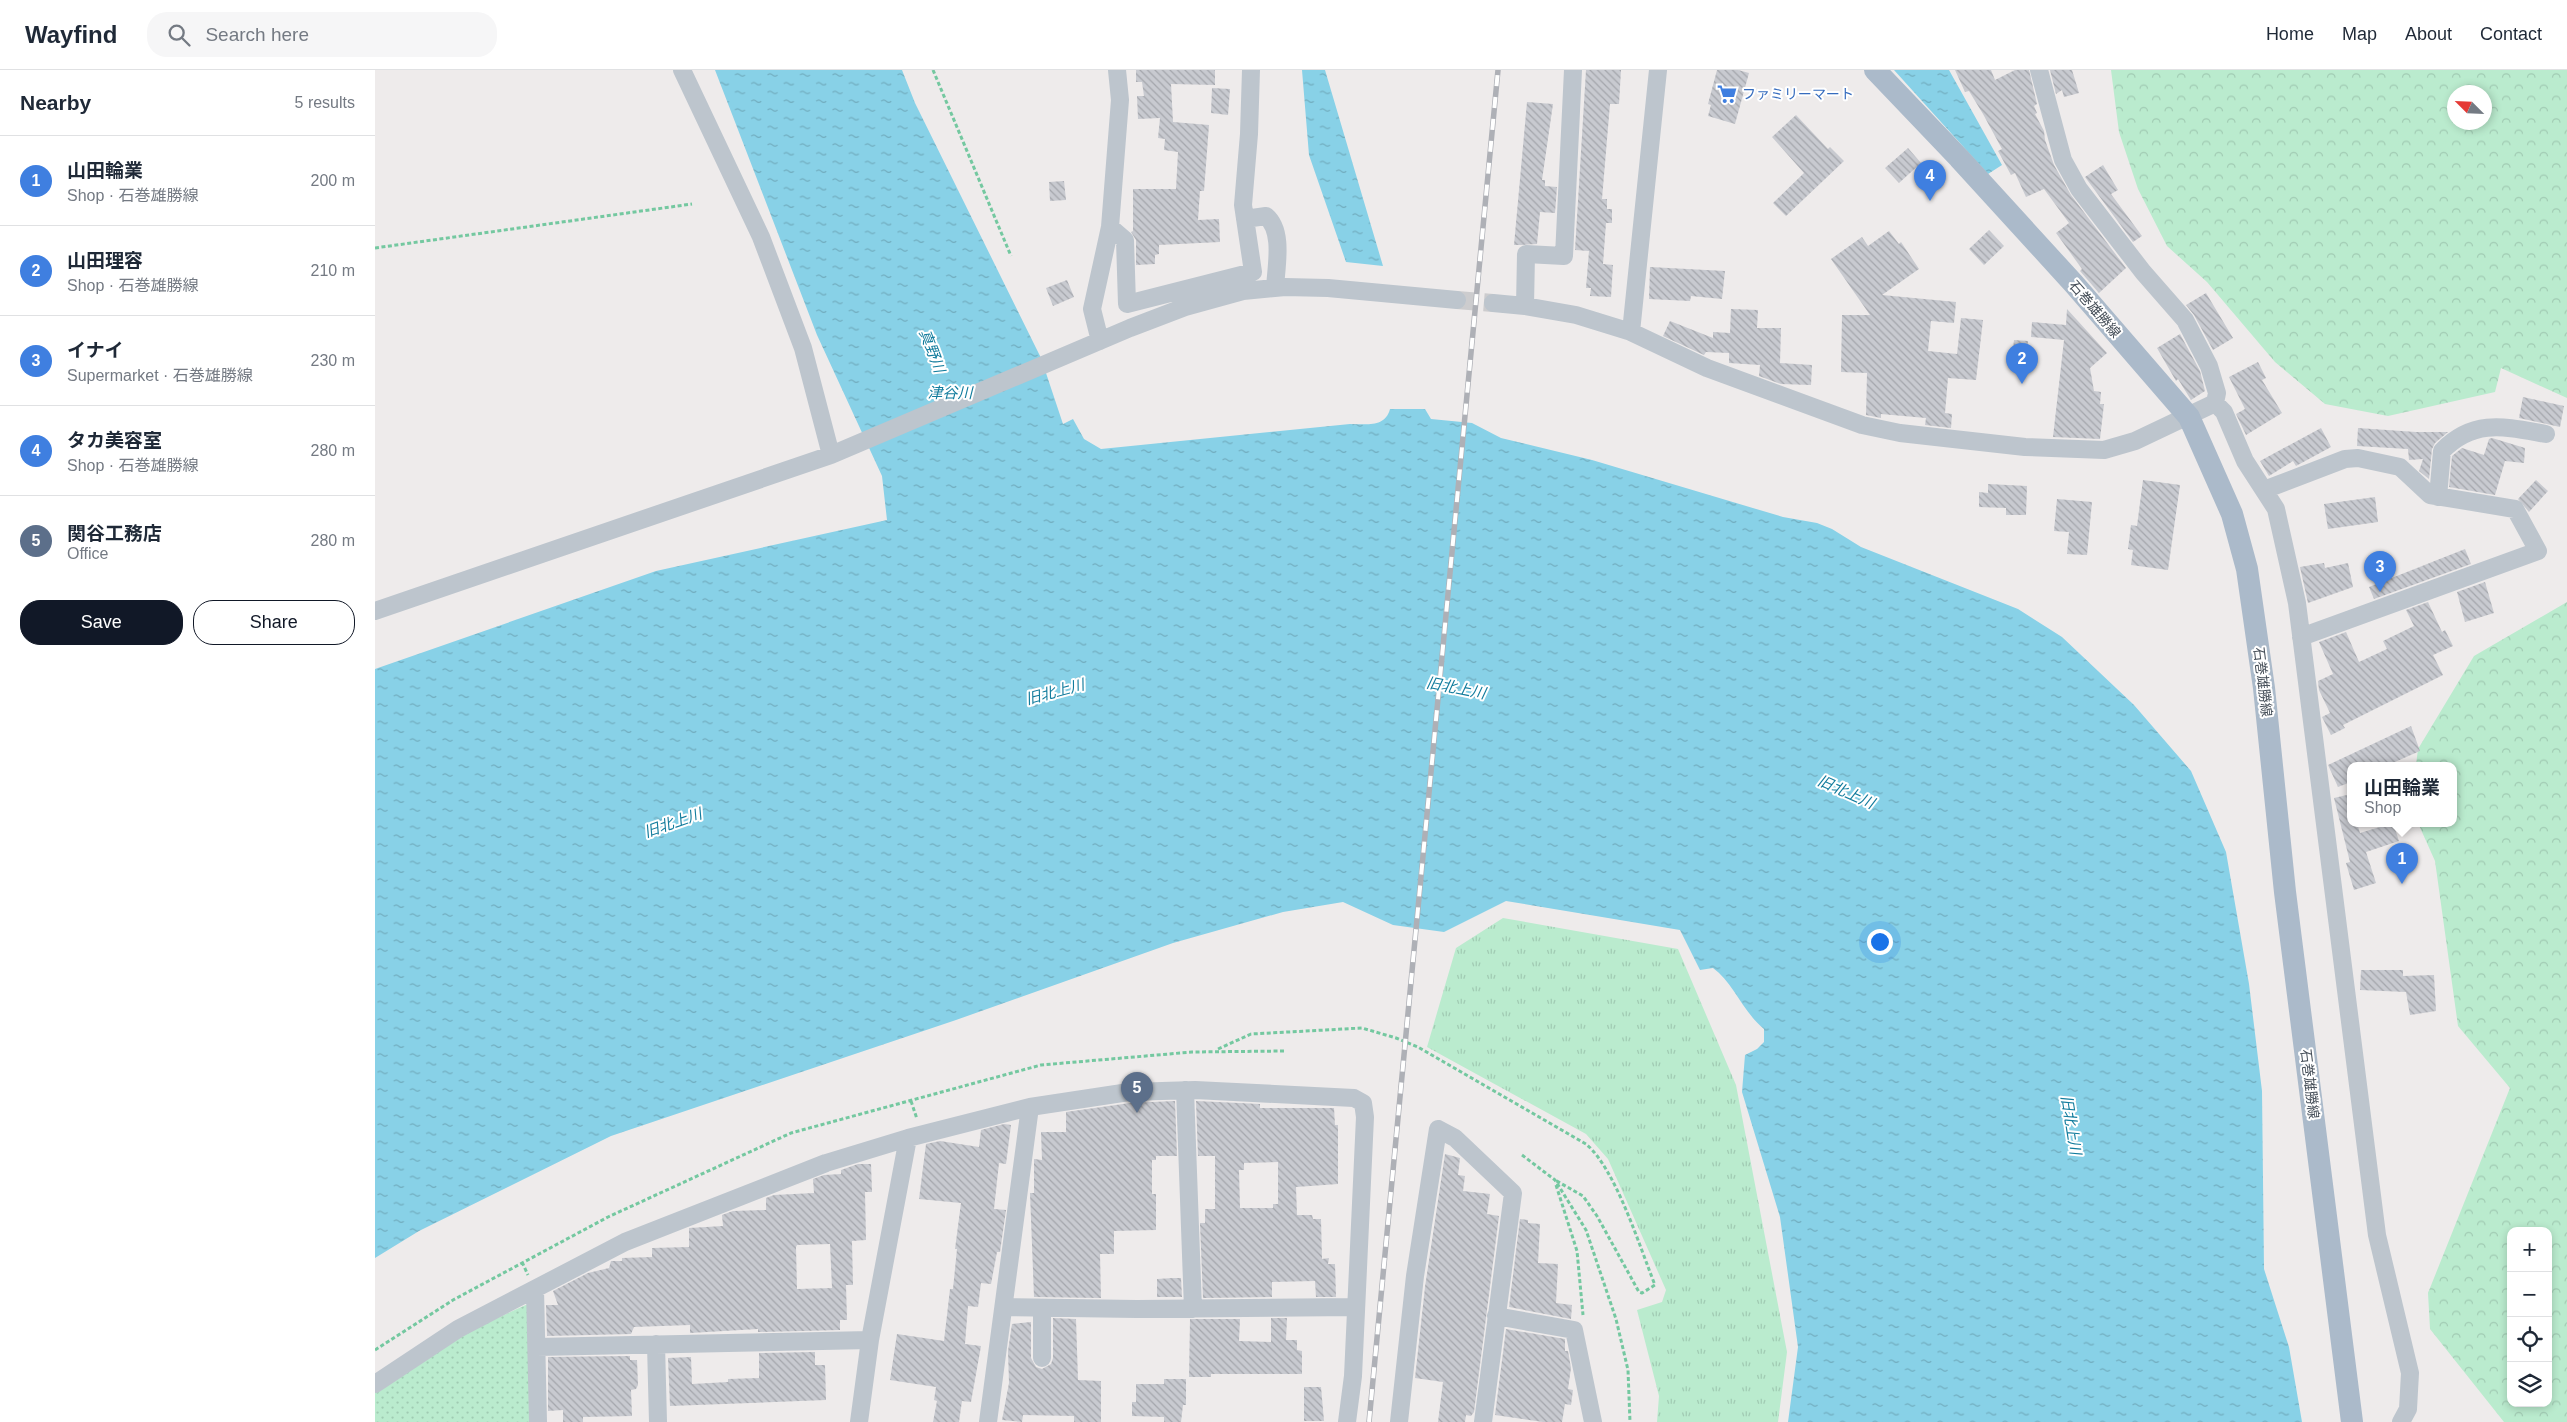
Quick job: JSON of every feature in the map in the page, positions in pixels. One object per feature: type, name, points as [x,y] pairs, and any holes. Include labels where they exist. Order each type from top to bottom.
[{"type":"main road","name":"石巻雄勝線","points":[[1875,70],[2074,284],[2189,417],[2233,514],[2251,596],[2271,752],[2285,892],[2352,1422]]},
{"type":"street","points":[[682,70],[761,237],[803,348],[831,455]]},
{"type":"street","points":[[1100,341],[1092,309],[1110,228],[1120,100],[1117,70]]},
{"type":"street","points":[[1110,228],[1125,240],[1127,304],[1253,272],[1243,205],[1249,134],[1251,70]]},
{"type":"street","points":[[1525,306],[1526,254],[1564,256],[1573,70]]},
{"type":"street","points":[[1631,332],[1658,70]]},
{"type":"street","points":[[2039,70],[2063,160],[2079,189],[2143,272],[2185,320],[2209,366],[2217,393],[2215,403]]},
{"type":"street","points":[[1245,220],[1265,216],[1271,221],[1276,236],[1275,288]]},
{"type":"street","points":[[375,611],[831,455],[1185,307],[1243,291],[1275,288],[1328,288],[1457,300]]},
{"type":"street","points":[[1493,303],[1525,306],[1576,316],[1631,332],[1725,375],[1862,425],[1900,433],[2025,446],[2104,450],[2135,441],[2215,403]]},
{"type":"street","points":[[2215,403],[2224,412],[2245,460],[2278,516],[2297,602],[2377,1235],[2410,1373],[2409,1403],[2401,1422]]},
{"type":"street","points":[[2438,497],[2442,451],[2474,430],[2496,425],[2546,434]]},
{"type":"street","points":[[2264,490],[2345,459],[2358,458],[2400,468],[2430,496],[2515,509],[2537,551],[2301,637]]},
{"type":"street","points":[[1185,1090],[1193,1309]]},
{"type":"street","points":[[375,1384],[458,1329],[625,1242],[826,1163],[908,1138],[1030,1107],[1129,1092],[1185,1090],[1354,1098],[1363,1103],[1365,1117],[1353,1376],[1347,1422]]},
{"type":"street","points":[[987,1422],[1030,1107]]},
{"type":"street","points":[[1399,1422],[1415,1276],[1438,1129],[1455,1138],[1513,1193],[1483,1422]]},
{"type":"street","points":[[859,1422],[870,1340],[908,1138]]},
{"type":"street","points":[[535,1289],[538,1422]]},
{"type":"street","points":[[1004,1308],[1193,1309],[1356,1307]]},
{"type":"street","points":[[1042,1308],[1042,1358]]},
{"type":"street","points":[[1496,1316],[1574,1330],[1593,1422]]},
{"type":"street","points":[[537,1347],[870,1340]]},
{"type":"street","points":[[656,1344],[658,1422]]},
{"type":"path","points":[[933,70],[1011,256]]},
{"type":"path","points":[[375,248],[692,204]]},
{"type":"path","points":[[1284,1051],[1216,1051],[1251,1034],[1362,1028],[1418,1047],[1586,1144],[1597,1154],[1619,1196],[1655,1285],[1652,1289],[1642,1293],[1633,1285],[1597,1216],[1583,1196],[1555,1180],[1522,1155]]},
{"type":"path","points":[[1555,1180],[1577,1251],[1585,1328],[1574,1330]]},
{"type":"path","points":[[1555,1180],[1586,1230],[1603,1274],[1617,1319],[1628,1370],[1629,1422]]},
{"type":"green space","points":[[2111,70],[2567,70],[2567,398],[2501,368],[2495,392],[2388,416],[2325,404],[2275,362],[2207,282],[2167,246],[2138,189],[2119,132]]},
{"type":"green space","points":[[2567,602],[2567,1422],[2504,1422],[2430,1329],[2428,1293],[2510,1088],[2458,1026],[2435,861],[2420,827],[2457,827],[2457,762],[2416,762],[2418,749],[2474,656]]},
{"type":"green space","points":[[1503,918],[1678,949],[1736,1085],[1787,1352],[1778,1422],[1657,1422],[1659,1396],[1637,1310],[1662,1302],[1666,1290],[1608,1159],[1586,1134],[1427,1047],[1456,948]]},
{"type":"green space","points":[[528,1304],[530,1422],[375,1422],[375,1393],[471,1330]]},
{"type":"water","points":[[715,70],[902,70],[915,103],[1041,358],[1063,424],[1073,419],[1084,439],[1101,449],[1350,424],[1374,424],[1384,419],[1390,409],[1425,409],[1431,419],[1472,423],[1501,438],[1592,460],[1783,517],[1817,523],[1832,529],[1861,547],[2018,609],[2062,637],[2134,705],[2191,771],[2226,852],[2249,984],[2262,1091],[2264,1269],[2289,1347],[2302,1422],[1788,1422],[1798,1347],[1780,1217],[1742,1092],[1745,1055],[1757,1049],[1764,1042],[1764,1029],[1756,1022],[1720,974],[1713,968],[1700,970],[1680,930],[1506,901],[1444,932],[1393,925],[1343,902],[1283,912],[1173,943],[956,1020],[611,1136],[419,1231],[375,1258],[375,669],[656,571],[887,520],[882,476],[817,335]]},
{"type":"water","points":[[1302,70],[1325,70],[1383,266],[1346,262],[1309,155]]},
{"type":"water","points":[[1894,70],[1949,70],[2002,165],[1988,174]]},
{"type":"building","points":[[1136,70],[1215,70],[1215,85],[1171,84],[1173,122],[1209,125],[1204,191],[1200,191],[1198,220],[1219,219],[1220,242],[1159,245],[1159,254],[1155,255],[1155,264],[1136,265],[1136,240],[1131,232],[1133,231],[1133,189],[1176,189],[1178,152],[1164,150],[1165,139],[1158,138],[1160,118],[1138,119],[1137,96],[1144,96],[1142,82],[1136,82]]},
{"type":"building","points":[[1586,70],[1621,70],[1619,104],[1610,104],[1602,199],[1607,199],[1607,209],[1612,209],[1612,223],[1606,223],[1603,264],[1613,265],[1611,297],[1590,296],[1591,288],[1586,288],[1589,251],[1575,250]]},
{"type":"building","points":[[1717,70],[1738,70],[1749,73],[1735,124],[1708,116],[1711,105],[1708,104]]},
{"type":"building","points":[[1955,70],[1991,70],[1995,80],[2015,70],[2029,70],[2037,104],[2034,106],[2037,113],[2035,114],[2044,131],[2045,140],[2054,165],[2071,195],[2126,268],[2099,293],[2080,271],[2082,269],[2056,233],[2069,223],[2044,189],[2026,197],[2015,173],[2011,175],[1998,151],[2002,149],[1983,114],[1969,91],[1965,92]]},
{"type":"building","points":[[2050,70],[2072,70],[2079,93],[2064,97],[2062,90],[2056,94]]},
{"type":"building","points":[[1212,88],[1230,89],[1228,115],[1211,113]]},
{"type":"building","points":[[1527,102],[1553,104],[1542,180],[1545,180],[1545,186],[1557,187],[1555,213],[1540,212],[1537,244],[1514,245]]},
{"type":"building","points":[[1796,115],[1828,149],[1830,147],[1844,161],[1786,216],[1773,203],[1804,173],[1772,137]]},
{"type":"building","points":[[1908,148],[1921,163],[1899,183],[1885,168]]},
{"type":"building","points":[[2103,165],[2118,190],[2111,194],[2142,236],[2133,242],[2085,177]]},
{"type":"building","points":[[1064,181],[1066,200],[1050,201],[1049,182]]},
{"type":"building","points":[[1989,230],[2004,246],[1984,265],[1969,249]]},
{"type":"building","points":[[1889,231],[1899,244],[1901,242],[1919,269],[1882,295],[1956,302],[1954,323],[1931,321],[1928,351],[1957,354],[1961,318],[1983,320],[1976,380],[1948,378],[1945,413],[1952,414],[1951,428],[1925,425],[1926,418],[1881,414],[1881,418],[1866,415],[1867,373],[1841,372],[1842,315],[1870,315],[1831,259],[1862,237],[1868,246]]},
{"type":"building","points":[[1650,267],[1725,271],[1722,299],[1691,296],[1690,301],[1649,299]]},
{"type":"building","points":[[1067,280],[1074,297],[1053,306],[1046,288]]},
{"type":"building","points":[[2206,293],[2233,338],[2213,350],[2194,315],[2186,305]]},
{"type":"building","points":[[1731,309],[1758,310],[1757,328],[1781,328],[1780,363],[1812,365],[1811,385],[1781,384],[1759,376],[1760,365],[1729,363],[1729,353],[1706,352],[1704,355],[1663,336],[1670,321],[1713,338],[1713,332],[1730,333]]},
{"type":"building","points":[[2067,309],[2107,353],[2090,368],[2094,391],[2101,392],[2100,404],[2104,404],[2100,439],[2053,437],[2064,340],[2031,337],[2032,322],[2066,325]]},
{"type":"building","points":[[2180,334],[2200,371],[2205,391],[2191,400],[2178,379],[2176,381],[2157,348]]},
{"type":"building","points":[[2014,340],[2028,341],[2026,359],[2012,358]]},
{"type":"building","points":[[2258,362],[2266,378],[2262,380],[2282,413],[2246,435],[2236,414],[2245,409],[2229,377]]},
{"type":"building","points":[[2523,397],[2564,406],[2560,427],[2519,418]]},
{"type":"building","points":[[2321,428],[2331,447],[2296,466],[2293,461],[2269,476],[2260,461]]},
{"type":"building","points":[[2358,428],[2448,432],[2435,443],[2432,449],[2429,479],[2419,471],[2423,459],[2409,460],[2408,449],[2357,446]]},
{"type":"building","points":[[2492,438],[2525,448],[2524,463],[2505,461],[2495,495],[2449,487],[2452,456],[2462,448],[2484,455],[2489,439]]},
{"type":"building","points":[[2143,480],[2180,485],[2168,570],[2131,565],[2133,550],[2128,549],[2131,525],[2137,526]]},
{"type":"building","points":[[2536,480],[2548,491],[2529,512],[2518,499]]},
{"type":"building","points":[[1988,484],[2027,486],[2026,515],[2006,515],[2006,508],[1979,507],[1979,492],[1988,493]]},
{"type":"building","points":[[2375,497],[2378,522],[2328,529],[2324,504]]},
{"type":"building","points":[[2057,499],[2092,502],[2087,555],[2067,554],[2069,532],[2054,531]]},
{"type":"building","points":[[2465,549],[2471,564],[2374,599],[2369,587]]},
{"type":"building","points":[[2324,563],[2325,568],[2348,563],[2353,587],[2308,603],[2300,567]]},
{"type":"building","points":[[2485,582],[2494,613],[2465,622],[2457,592]]},
{"type":"building","points":[[2428,602],[2442,632],[2445,630],[2453,646],[2433,655],[2443,675],[2343,725],[2345,728],[2331,735],[2322,717],[2330,713],[2319,690],[2318,681],[2333,674],[2319,642],[2346,632],[2359,662],[2387,649],[2383,641],[2414,626],[2406,610]]},
{"type":"building","points":[[2411,726],[2420,751],[2395,762],[2347,762],[2347,784],[2338,787],[2328,765]]},
{"type":"building","points":[[2347,795],[2347,827],[2358,827],[2360,833],[2380,827],[2394,827],[2399,841],[2366,852],[2376,883],[2354,890],[2346,863],[2350,862],[2334,798]]},
{"type":"building","points":[[2361,970],[2403,970],[2403,976],[2434,975],[2436,1011],[2410,1015],[2406,992],[2360,990]]},
{"type":"building","points":[[1175,1101],[1177,1156],[1156,1156],[1156,1160],[1152,1160],[1152,1194],[1156,1194],[1156,1230],[1114,1231],[1114,1254],[1100,1254],[1101,1298],[1034,1297],[1030,1193],[1034,1193],[1034,1159],[1042,1160],[1041,1132],[1066,1132],[1066,1112],[1130,1103]]},
{"type":"building","points":[[1196,1101],[1260,1104],[1260,1108],[1334,1108],[1335,1125],[1338,1125],[1338,1184],[1296,1187],[1297,1215],[1312,1215],[1313,1219],[1321,1219],[1322,1259],[1329,1258],[1328,1264],[1335,1264],[1336,1297],[1316,1297],[1315,1281],[1272,1282],[1272,1297],[1203,1298],[1200,1223],[1205,1223],[1205,1209],[1215,1209],[1215,1156],[1198,1156]],"holes":[[[1278,1162],[1278,1204],[1273,1204],[1273,1208],[1240,1208],[1239,1170],[1244,1170],[1244,1163]]]},
{"type":"building","points":[[1004,1124],[1011,1125],[1006,1164],[999,1163],[994,1209],[1006,1210],[1000,1252],[997,1252],[991,1284],[981,1283],[978,1307],[968,1306],[965,1344],[981,1346],[971,1402],[962,1401],[959,1422],[933,1422],[937,1401],[934,1400],[936,1387],[890,1380],[897,1334],[944,1341],[950,1289],[953,1289],[957,1249],[955,1249],[961,1203],[919,1199],[926,1144],[940,1141],[979,1147],[981,1130]]},
{"type":"building","points":[[1445,1154],[1460,1158],[1458,1175],[1465,1176],[1463,1191],[1490,1194],[1487,1214],[1499,1216],[1474,1412],[1471,1416],[1466,1415],[1465,1422],[1438,1422],[1443,1382],[1415,1378],[1425,1287]]},
{"type":"building","points":[[858,1164],[871,1164],[872,1192],[865,1192],[866,1240],[852,1241],[853,1285],[846,1285],[847,1320],[840,1320],[840,1330],[758,1332],[758,1329],[690,1333],[690,1325],[634,1327],[631,1334],[547,1336],[546,1305],[558,1305],[553,1291],[588,1273],[609,1268],[611,1261],[622,1261],[622,1258],[652,1257],[652,1248],[689,1247],[689,1228],[723,1226],[722,1215],[733,1211],[766,1210],[766,1198],[774,1195],[814,1193],[813,1179],[824,1175],[841,1174],[841,1170]],"holes":[[[830,1244],[832,1288],[797,1289],[797,1245]]]},
{"type":"building","points":[[1520,1219],[1528,1220],[1528,1223],[1540,1224],[1538,1263],[1558,1264],[1556,1303],[1572,1305],[1571,1319],[1509,1307]]},
{"type":"building","points":[[1181,1278],[1182,1297],[1157,1297],[1157,1279]]},
{"type":"building","points":[[1053,1318],[1076,1319],[1078,1380],[1101,1381],[1101,1422],[1074,1422],[1074,1416],[1023,1415],[1022,1422],[1002,1420],[1009,1383],[1008,1351],[1012,1324],[1031,1322],[1031,1358],[1036,1367],[1042,1369],[1051,1364],[1053,1358]]},
{"type":"building","points":[[1271,1318],[1287,1318],[1286,1340],[1297,1340],[1297,1350],[1302,1351],[1302,1374],[1211,1374],[1211,1377],[1189,1377],[1190,1319],[1240,1319],[1239,1341],[1271,1342]]},
{"type":"building","points":[[1506,1329],[1565,1339],[1565,1351],[1568,1351],[1571,1368],[1568,1389],[1573,1390],[1571,1405],[1565,1404],[1562,1422],[1543,1422],[1495,1415]]},
{"type":"building","points":[[815,1352],[815,1365],[825,1365],[826,1400],[670,1406],[668,1358],[691,1357],[692,1384],[728,1382],[728,1379],[759,1378],[759,1353]]},
{"type":"building","points":[[630,1356],[630,1360],[637,1360],[638,1385],[636,1389],[631,1390],[632,1416],[583,1417],[583,1422],[563,1422],[563,1410],[548,1411],[548,1357]]},
{"type":"building","points":[[1164,1379],[1186,1379],[1186,1405],[1183,1405],[1181,1422],[1164,1422],[1164,1417],[1132,1416],[1132,1402],[1136,1402],[1136,1384],[1164,1384]]},
{"type":"building","points":[[1304,1387],[1321,1387],[1324,1421],[1304,1421]]},
{"type":"tunnel","points":[[1457,300],[1493,303]]},
{"type":"railway","points":[[1369,1422],[1498,70]]},
{"type":"place","name":"ファミリーマート","points":[[1727,94]]},
{"type":"place","name":"タカ美容室","points":[[1930,201]]},
{"type":"place","name":"山田理容","points":[[2022,384]]},
{"type":"place","name":"イナイ","points":[[2380,592]]},
{"type":"place","name":"山田輪業","points":[[2402,884]]},
{"type":"place","name":"関谷工務店","points":[[1137,1113]]},
{"type":"water label","name":"真野川","points":[[932,351]]},
{"type":"water label","name":"津谷川","points":[[950,393]]},
{"type":"water label","name":"旧北上川","points":[[1456,688]]},
{"type":"water label","name":"旧北上川","points":[[1055,692]]},
{"type":"water label","name":"旧北上川","points":[[1846,792]]},
{"type":"water label","name":"旧北上川","points":[[673,823]]},
{"type":"water label","name":"旧北上川","points":[[2071,1125]]}]
